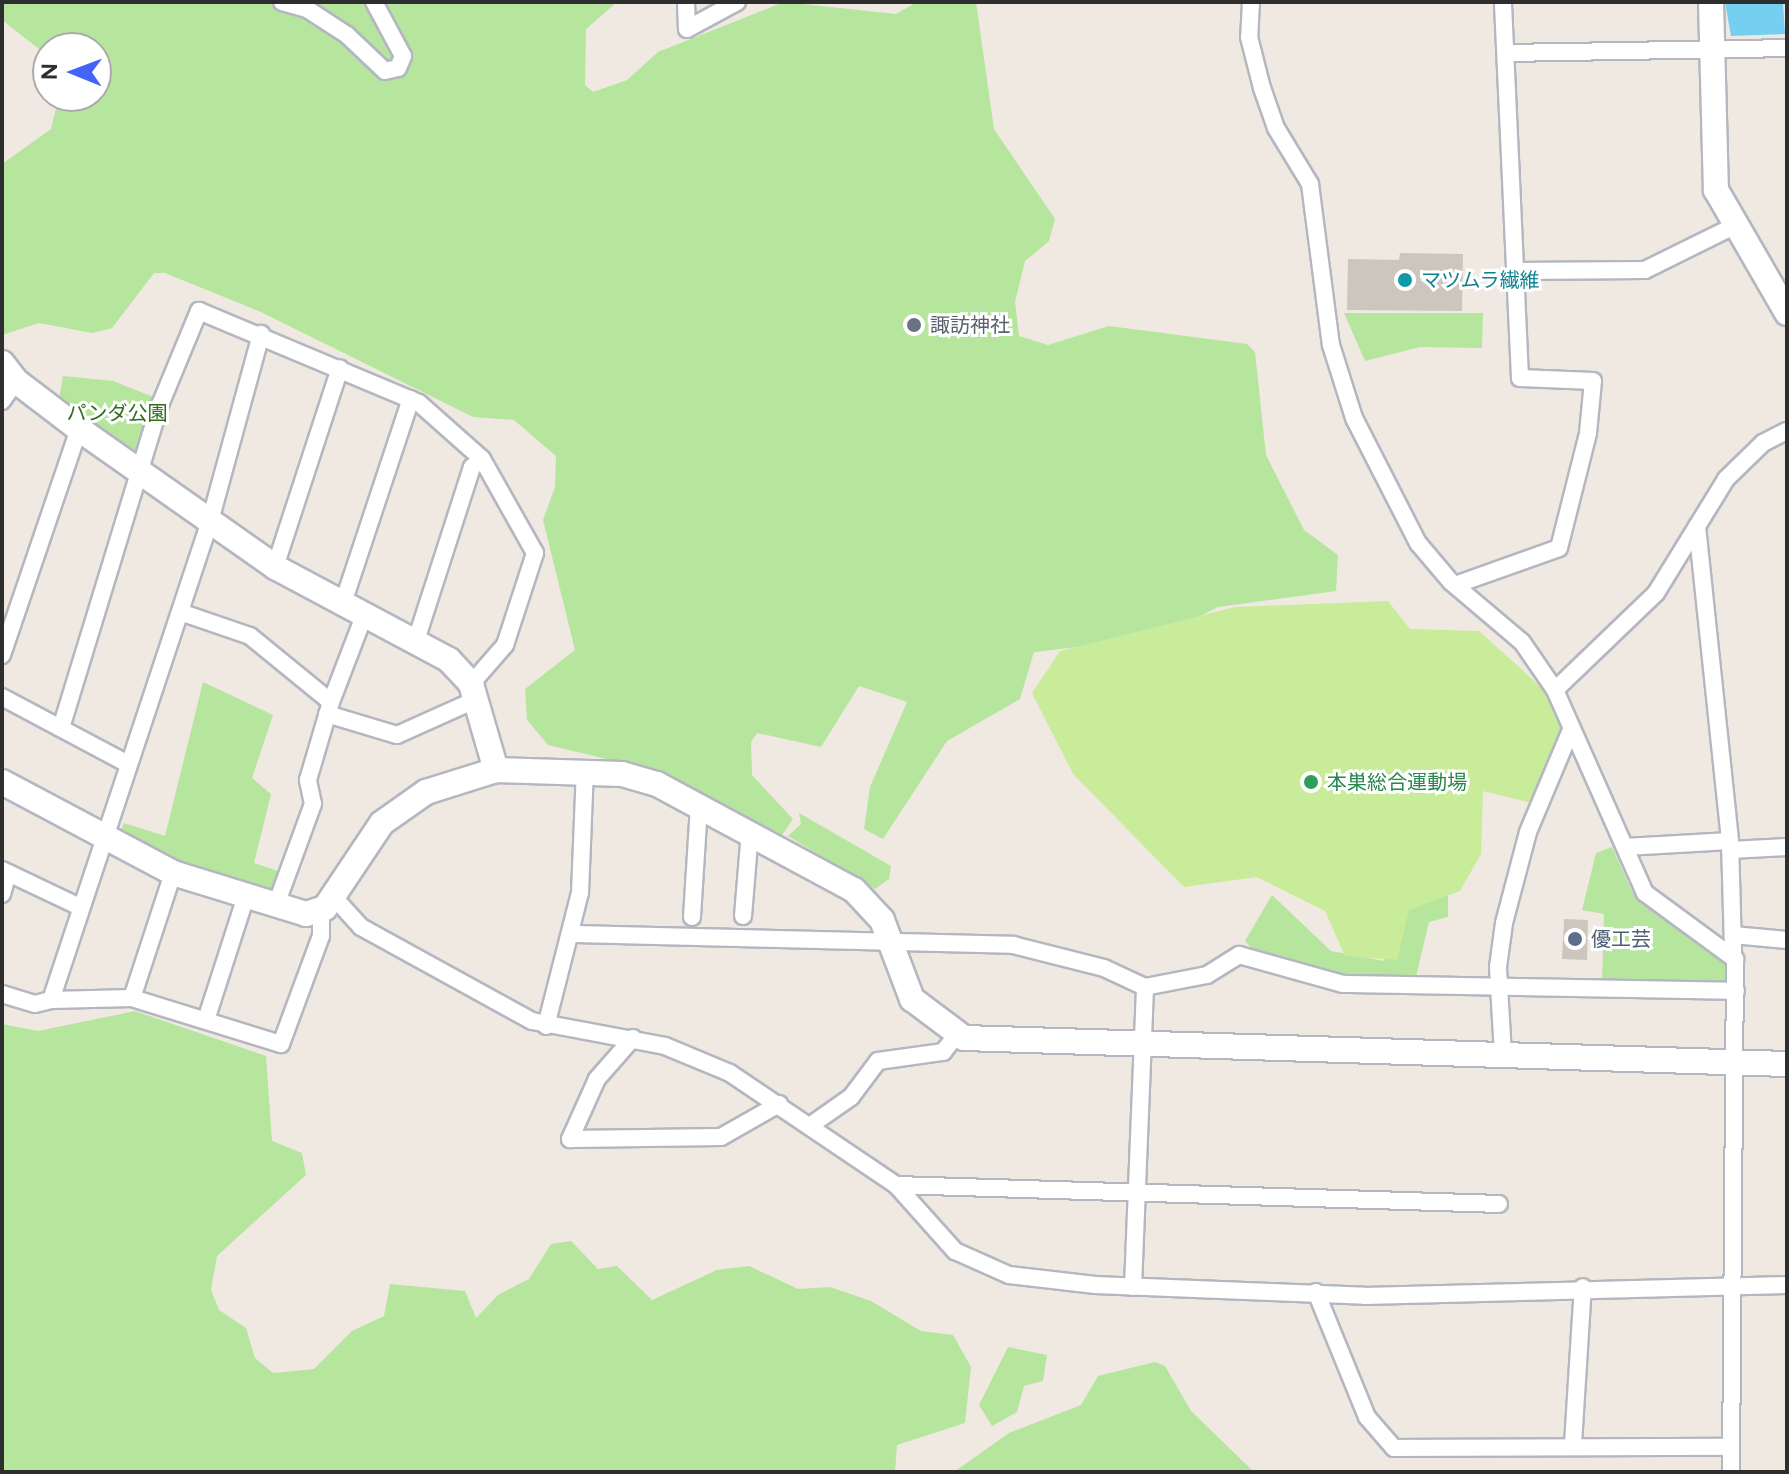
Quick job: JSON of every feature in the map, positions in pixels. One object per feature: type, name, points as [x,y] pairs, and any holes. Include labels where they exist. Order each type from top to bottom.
[{"type":"street","points":[[282,2],[307,9],[347,35],[385,71],[398,68],[403,56],[374,2]]},
{"type":"street","points":[[686,2],[687,29],[737,2]]},
{"type":"street","points":[[1251,2],[1249,37],[1262,88],[1276,128],[1310,184],[1331,345],[1344,398],[1418,543],[1455,585],[1522,642],[1555,690],[1570,732],[1645,893],[1733,943],[1787,940]]},
{"type":"street","points":[[1455,585],[1559,548],[1588,433],[1593,381],[1520,378],[1503,2]]},
{"type":"street","points":[[1711,2],[1714,180],[1734,226],[1786,310]]},
{"type":"street","points":[[1506,53],[1712,54],[1787,48]]},
{"type":"street","points":[[1517,271],[1645,270],[1734,226]]},
{"type":"street","points":[[61,728],[191,317],[206,310],[411,399],[447,421],[482,459],[535,553],[505,645],[474,692],[397,735],[329,708],[250,636],[180,612]]},
{"type":"street","points":[[51,1000],[210,521],[261,334]]},
{"type":"street","points":[[275,567],[340,368]]},
{"type":"street","points":[[7,382],[275,567],[342,606],[449,660],[474,692],[496,770]]},
{"type":"street","points":[[342,606],[411,399]]},
{"type":"street","points":[[2,655],[79,429]]},
{"type":"street","points":[[1555,690],[1656,593],[1697,526],[1747,456],[1787,431]]},
{"type":"street","points":[[415,643],[472,467],[482,459]]},
{"type":"street","points":[[1697,526],[1730,846],[1736,991],[1729,1288],[1731,1472]]},
{"type":"street","points":[[276,905],[313,804],[308,780],[329,708],[364,616]]},
{"type":"street","points":[[2,697],[128,764]]},
{"type":"street","points":[[1503,1055],[1504,985],[1498,967],[1511,891],[1528,832],[1570,732]]},
{"type":"street","points":[[2,994],[35,1004],[51,1000],[132,998],[281,1044],[321,936],[326,903],[397,807],[470,774],[496,770],[585,771],[657,784],[750,831],[854,890],[882,920],[912,999],[957,1035],[1141,1045],[1787,1064]]},
{"type":"street","points":[[546,1026],[573,934],[585,771]]},
{"type":"street","points":[[2,782],[173,873],[276,905],[326,903],[361,927],[546,1026],[633,1038],[709,1063],[779,1104],[896,1185],[955,1251],[1009,1275],[1133,1287],[1402,1295],[1583,1287],[1729,1288],[1787,1285]]},
{"type":"street","points":[[692,917],[699,805]]},
{"type":"street","points":[[743,916],[750,831]]},
{"type":"street","points":[[1625,847],[1787,847]]},
{"type":"street","points":[[2,894],[5,872],[80,907]]},
{"type":"street","points":[[132,998],[173,873]]},
{"type":"street","points":[[206,1020],[246,896]]},
{"type":"street","points":[[573,934],[1013,945],[1104,968],[1145,987],[1207,975],[1239,955],[1343,984],[1736,991]]},
{"type":"street","points":[[1133,1287],[1145,987]]},
{"type":"street","points":[[811,1125],[851,1097],[878,1061],[943,1052],[957,1035]]},
{"type":"street","points":[[633,1038],[597,1079],[570,1139],[721,1137],[779,1104]]},
{"type":"street","points":[[896,1185],[1499,1204]]},
{"type":"street","points":[[1573,1444],[1583,1287]]},
{"type":"street","points":[[1316,1292],[1367,1417],[1394,1448],[1573,1444],[1730,1447]]},
{"type":"green space","points":[[2,2],[617,2],[586,29],[585,85],[593,92],[627,80],[658,52],[784,2],[896,14],[917,2],[976,2],[994,129],[1055,219],[1049,241],[1025,261],[1015,302],[1019,336],[1048,345],[1109,326],[1247,344],[1255,352],[1266,455],[1304,530],[1338,555],[1336,591],[1218,607],[1158,638],[1034,652],[1020,699],[947,741],[883,839],[864,829],[870,787],[907,702],[859,686],[821,747],[757,733],[751,742],[752,775],[793,819],[780,838],[652,770],[548,745],[527,720],[525,689],[575,650],[543,520],[555,487],[556,456],[514,420],[473,417],[261,312],[165,273],[154,273],[112,328],[92,333],[39,323],[2,335],[2,164],[51,129],[55,112],[112,112],[112,32],[32,32],[32,43],[2,20]]},
{"type":"green space","points":[[1344,313],[1483,313],[1482,348],[1420,347],[1365,361]]},
{"type":"green space","name":"パンダ公園","points":[[63,376],[113,381],[156,398],[135,454],[58,405]]},
{"type":"green space","name":"本巣総合運動場","points":[[1388,601],[1410,629],[1479,631],[1543,689],[1562,731],[1532,803],[1483,791],[1481,854],[1460,891],[1409,910],[1397,960],[1345,956],[1325,911],[1257,877],[1184,887],[1073,774],[1032,693],[1060,651],[1235,607]]},
{"type":"green space","points":[[203,682],[273,715],[252,778],[271,794],[254,863],[287,874],[281,891],[220,878],[119,835],[124,823],[165,836]]},
{"type":"green space","points":[[799,813],[891,866],[889,879],[875,889],[788,836],[801,824]]},
{"type":"green space","points":[[1612,847],[1632,891],[1729,957],[1728,986],[1602,983],[1604,914],[1582,910],[1596,853]]},
{"type":"green space","points":[[1448,893],[1448,917],[1429,922],[1413,989],[1262,961],[1245,941],[1272,895],[1331,951],[1384,961],[1392,911]]},
{"type":"green space","points":[[135,1011],[266,1056],[272,1141],[302,1153],[306,1175],[217,1256],[211,1290],[219,1310],[246,1328],[255,1358],[273,1373],[314,1369],[352,1331],[384,1316],[390,1284],[465,1291],[476,1318],[498,1295],[529,1279],[551,1244],[571,1241],[598,1269],[617,1266],[652,1300],[717,1270],[749,1266],[798,1289],[830,1287],[871,1301],[921,1331],[953,1335],[971,1367],[965,1423],[897,1445],[895,1472],[2,1472],[2,1024],[38,1031]]},
{"type":"green space","points":[[1008,1347],[1047,1355],[1043,1381],[1024,1386],[1017,1412],[992,1426],[979,1405]]},
{"type":"green space","points":[[1155,1362],[1165,1366],[1191,1411],[1254,1472],[954,1472],[1009,1433],[1081,1405],[1098,1376]]},
{"type":"water","points":[[1725,2],[1783,2],[1785,34],[1731,36]]},
{"type":"building","name":"マツムラ繊維","points":[[1400,253],[1463,254],[1462,311],[1347,310],[1348,259],[1399,260]]},
{"type":"building","name":"優工芸","points":[[1564,919],[1588,920],[1587,960],[1562,959]]},
{"type":"place","name":"マツムラ繊維","points":[[1405,280]]},
{"type":"place","name":"諏訪神社","points":[[914,325]]},
{"type":"place","name":"本巣総合運動場","points":[[1311,782]]},
{"type":"place","name":"優工芸","points":[[1575,939]]}]
